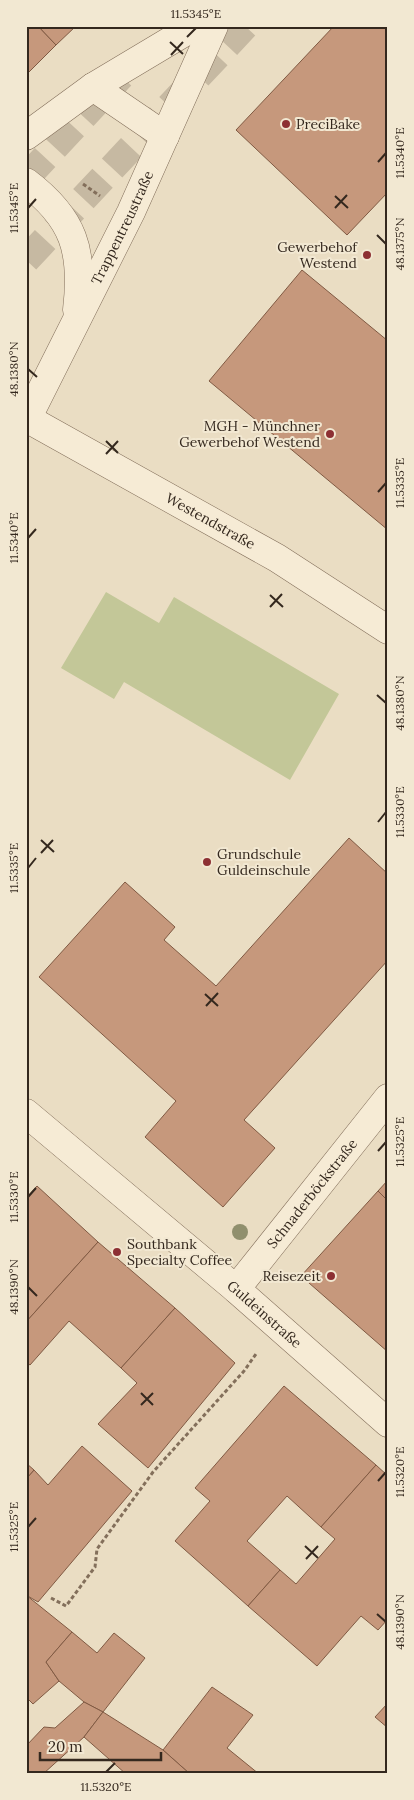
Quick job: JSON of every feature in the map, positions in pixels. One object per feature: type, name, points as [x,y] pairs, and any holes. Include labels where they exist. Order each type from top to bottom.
[{"type":"street","points":[[26,136],[93,87],[196,26]]},
{"type":"street","name":"Trappentreustraße","points":[[27,420],[131,212],[214,26]]},
{"type":"street","points":[[93,87],[165,136]]},
{"type":"street","name":"Trappentreustraße","points":[[26,182],[51,202],[67,223],[78,259],[80,284],[76,319]]},
{"type":"street","name":"Westendstraße","points":[[27,420],[277,558],[388,630]]},
{"type":"street","name":"Schnaderböckstraße","points":[[236,1289],[388,1098]]},
{"type":"street","name":"Guldeinstraße","points":[[26,1113],[236,1289],[388,1423]]},
{"type":"path","points":[[81,183],[96,194],[131,212]]},
{"type":"path","points":[[51,1598],[66,1606],[95,1567],[97,1549],[153,1472],[244,1371]]},
{"type":"green space","points":[[106,592],[159,623],[174,597],[339,694],[290,780],[124,682],[114,699],[61,668]]},
{"type":"building","points":[[26,26],[38,26],[56,45],[26,75]]},
{"type":"building","points":[[38,26],[76,26],[56,45]]},
{"type":"building","points":[[334,26],[388,26],[388,192],[347,235],[236,130]]},
{"type":"building","name":"MGH - Münchner Gewerbehof Westend","points":[[302,270],[388,341],[388,530],[209,381]]},
{"type":"building","points":[[349,838],[388,874],[388,960],[244,1120],[275,1148],[223,1207],[145,1137],[176,1101],[39,977],[125,882],[175,927],[164,940],[216,986]]},
{"type":"building","points":[[388,1180],[388,1201],[378,1191]]},
{"type":"building","points":[[37,1186],[98,1242],[26,1322],[26,1198]]},
{"type":"building","points":[[378,1191],[388,1201],[388,1352],[301,1276]]},
{"type":"building","points":[[98,1242],[175,1308],[121,1368],[69,1321],[30,1365],[26,1362],[26,1322]]},
{"type":"building","points":[[175,1308],[235,1363],[148,1468],[98,1424],[137,1383],[121,1368]]},
{"type":"building","points":[[284,1386],[376,1465],[321,1527],[287,1496],[247,1541],[280,1570],[248,1606],[175,1541],[210,1501],[195,1488]]},
{"type":"building","points":[[82,1446],[132,1491],[38,1602],[26,1595],[26,1479],[34,1470],[48,1485]]},
{"type":"building","points":[[26,1463],[34,1470],[26,1479]]},
{"type":"building","points":[[376,1465],[388,1476],[388,1619],[378,1630],[361,1616],[317,1666],[248,1606],[280,1570],[296,1584],[335,1539],[321,1527]]},
{"type":"building","points":[[26,1595],[72,1632],[46,1662],[59,1681],[33,1704],[26,1697]]},
{"type":"building","points":[[72,1632],[97,1653],[114,1633],[145,1658],[103,1712],[84,1702],[59,1681],[46,1662]]},
{"type":"building","points":[[212,1687],[253,1715],[227,1748],[259,1774],[190,1774],[163,1750]]},
{"type":"building","points":[[84,1702],[103,1712],[84,1737],[43,1774],[26,1774],[26,1746],[44,1727],[55,1728]]},
{"type":"building","points":[[388,1703],[388,1728],[375,1717]]},
{"type":"building","points":[[103,1712],[163,1750],[190,1774],[126,1774],[84,1737]]},
{"type":"tunnel","points":[[26,260],[245,26]]},
{"type":"tunnel","points":[[26,178],[121,76]]},
{"type":"place","name":"PreciBake","points":[[286,124]]},
{"type":"place","name":"Gewerbehof Westend","points":[[367,255]]},
{"type":"place","name":"MGH - Münchner Gewerbehof Westend","points":[[330,434]]},
{"type":"place","name":"Grundschule Guldeinschule","points":[[207,862]]},
{"type":"place","name":"Southbank Specialty Coffee","points":[[117,1252]]},
{"type":"place","name":"Reisezeit","points":[[331,1276]]}]
